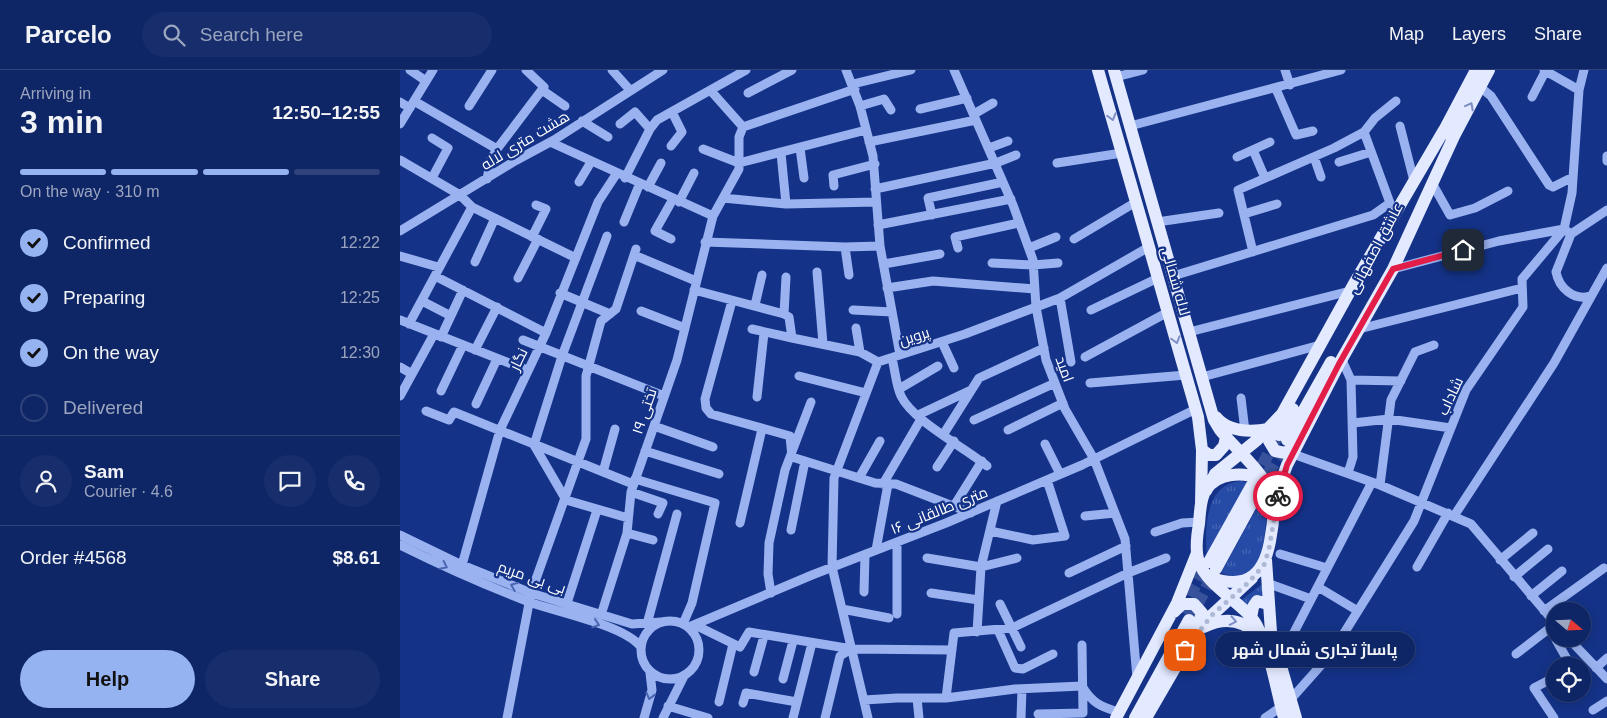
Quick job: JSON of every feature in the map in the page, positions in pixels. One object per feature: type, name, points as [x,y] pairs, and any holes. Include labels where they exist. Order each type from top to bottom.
[{"type":"main road","name":"لاله شمالی","points":[[1098,70],[1196,409],[1202,450],[1201,504]]},
{"type":"main road","name":"عاشق اصفهانی","points":[[1282,434],[1385,266],[1450,132],[1476,70]]},
{"type":"main road","name":"عاشق اصفهانی","points":[[1450,132],[1489,70]]},
{"type":"main road","name":"لاله شمالی","points":[[1115,74],[1214,420],[1226,438],[1240,453],[1257,485],[1271,495],[1272,528]]},
{"type":"main road","points":[[1282,434],[1320,345],[1350,290],[1414,181],[1450,132]]},
{"type":"main road","points":[[1257,573],[1244,581],[1232,583],[1198,561],[1197,551],[1201,504],[1206,491],[1215,474],[1240,453],[1282,434],[1342,360],[1393,269],[1432,184],[1450,132]]},
{"type":"main road","points":[[1132,186],[1146,182]]},
{"type":"main road","points":[[1212,410],[1218,420],[1229,427],[1245,431],[1282,434]]},
{"type":"main road","points":[[1282,434],[1293,454],[1280,484],[1266,560],[1271,632],[1285,708]]},
{"type":"main road","points":[[1202,450],[1209,455],[1216,455],[1224,446],[1226,438]]},
{"type":"main road","points":[[1206,491],[1216,480],[1227,475],[1251,475],[1257,485],[1211,569]]},
{"type":"main road","points":[[1119,716],[1188,581],[1197,551]]},
{"type":"main road","points":[[1196,633],[1212,615],[1231,600],[1257,573],[1266,560]]},
{"type":"main road","points":[[1211,569],[1231,600],[1251,618],[1262,640],[1285,708],[1296,718]]},
{"type":"main road","points":[[1251,618],[1253,607],[1257,601],[1268,604]]},
{"type":"main road","points":[[1146,718],[1196,633],[1202,613],[1194,604],[1182,604],[1166,624]]},
{"type":"main road","points":[[1119,716],[1184,617],[1135,718]]},
{"type":"main road","points":[[1196,633],[1216,621],[1233,620],[1249,627],[1262,640]]},
{"type":"street","points":[[410,70],[426,81]]},
{"type":"street","points":[[401,121],[433,70]]},
{"type":"street","points":[[469,106],[492,70]]},
{"type":"street","name":"هشت متری لاله","points":[[400,230],[550,142],[663,70]]},
{"type":"street","points":[[620,124],[636,112],[650,129],[657,120],[746,70]]},
{"type":"street","points":[[748,93],[792,70]]},
{"type":"street","points":[[846,70],[860,106],[875,164],[875,189],[880,246],[892,312],[901,396],[928,426],[954,441],[985,463],[954,506]]},
{"type":"street","points":[[739,163],[739,137],[743,128],[854,87],[911,70]]},
{"type":"street","name":"امید","points":[[954,70],[996,163],[1029,248],[1033,265],[1036,307],[1044,348],[1055,383],[1063,403],[1094,459],[1126,546],[1137,679]]},
{"type":"street","points":[[1115,74],[1143,70]]},
{"type":"street","points":[[1285,70],[1290,85]]},
{"type":"street","points":[[1130,126],[1276,89],[1341,70]]},
{"type":"street","points":[[1532,97],[1545,70],[1580,90]]},
{"type":"street","points":[[1584,70],[1580,90],[1567,232],[1556,272],[1557,278],[1573,296],[1581,299],[1590,296]]},
{"type":"street","points":[[616,71],[630,90]]},
{"type":"street","points":[[487,179],[491,159],[496,149],[544,87],[531,72]]},
{"type":"street","points":[[1480,87],[1491,96],[1549,185],[1553,187],[1573,177]]},
{"type":"street","points":[[1276,89],[1296,136],[1313,131]]},
{"type":"street","points":[[542,90],[565,106]]},
{"type":"street","points":[[711,91],[743,128]]},
{"type":"street","points":[[920,109],[966,98]]},
{"type":"street","points":[[860,106],[884,99],[891,110]]},
{"type":"street","points":[[1253,252],[1238,190],[1364,132],[1375,118],[1396,101]]},
{"type":"street","points":[[400,102],[412,105],[496,149]]},
{"type":"street","points":[[869,142],[975,117],[993,103]]},
{"type":"street","points":[[671,146],[682,132],[672,112]]},
{"type":"street","points":[[582,121],[608,137]]},
{"type":"street","points":[[1400,126],[1414,181]]},
{"type":"street","name":"نگار","points":[[462,565],[500,430],[546,333],[560,293],[598,202],[621,175],[650,129]]},
{"type":"street","points":[[703,149],[739,163],[781,154],[866,130]]},
{"type":"street","points":[[1173,276],[1373,215],[1390,202],[1364,132]]},
{"type":"street","points":[[432,138],[448,148],[432,178]]},
{"type":"street","points":[[989,148],[1008,141]]},
{"type":"street","points":[[550,142],[676,201],[713,216]]},
{"type":"street","points":[[1238,157],[1270,142]]},
{"type":"street","points":[[800,148],[804,178]]},
{"type":"street","points":[[1253,150],[1265,178]]},
{"type":"street","points":[[1339,162],[1371,152]]},
{"type":"street","points":[[1057,163],[1122,153]]},
{"type":"street","points":[[781,154],[786,204]]},
{"type":"street","points":[[875,189],[996,163],[1016,155]]},
{"type":"street","points":[[1314,156],[1321,177]]},
{"type":"street","points":[[1607,156],[1607,161]]},
{"type":"street","points":[[400,160],[460,195],[472,207],[576,258]]},
{"type":"street","points":[[579,182],[591,162]]},
{"type":"street","name":"تختی ۱۹","points":[[601,615],[627,533],[633,485],[677,360],[713,216],[739,169],[739,163]]},
{"type":"street","points":[[624,222],[644,185],[661,164]]},
{"type":"street","points":[[834,186],[833,175],[875,164]]},
{"type":"street","points":[[671,239],[655,231],[694,173]]},
{"type":"street","points":[[932,215],[928,198],[1003,182]]},
{"type":"street","points":[[1432,184],[1450,215],[1475,208],[1508,191]]},
{"type":"street","points":[[723,198],[786,204],[876,202]]},
{"type":"street","points":[[878,225],[1011,199]]},
{"type":"street","points":[[1074,239],[1136,202]]},
{"type":"street","points":[[1244,214],[1277,204]]},
{"type":"street","points":[[518,278],[546,209],[536,205]]},
{"type":"street","points":[[409,324],[472,207]]},
{"type":"street","points":[[1393,269],[1499,241],[1567,232],[1607,210]]},
{"type":"street","points":[[1157,222],[1218,214]]},
{"type":"street","points":[[475,262],[495,218]]},
{"type":"street","points":[[958,248],[955,236],[1019,223]]},
{"type":"street","name":"شاداب","points":[[1265,718],[1285,708],[1331,654],[1414,522],[1466,390],[1523,307],[1522,279],[1567,232]]},
{"type":"street","points":[[607,236],[562,356],[534,445],[566,500],[628,518]]},
{"type":"street","points":[[1029,248],[1056,237]]},
{"type":"street","points":[[706,242],[845,248],[880,246]]},
{"type":"street","name":"پروین","points":[[878,362],[942,342],[1060,298],[1149,247]]},
{"type":"street","points":[[845,248],[849,275]]},
{"type":"street","points":[[507,718],[530,597],[547,545],[566,500],[586,439],[585,388],[601,321],[616,309],[635,252],[695,286],[732,301],[755,305],[784,314],[789,317],[792,338]]},
{"type":"street","points":[[884,264],[940,254]]},
{"type":"street","points":[[400,256],[437,272],[463,290],[546,333]]},
{"type":"street","points":[[992,262],[1033,265],[1058,263]]},
{"type":"street","points":[[1417,568],[1451,514],[1554,362],[1607,268]]},
{"type":"street","points":[[817,272],[823,344]]},
{"type":"street","points":[[755,305],[762,275]]},
{"type":"street","points":[[784,314],[786,277]]},
{"type":"street","points":[[1091,310],[1158,278]]},
{"type":"street","points":[[887,288],[933,281],[1035,289]]},
{"type":"street","points":[[1359,329],[1522,288]]},
{"type":"street","points":[[400,394],[451,316],[463,290]]},
{"type":"street","points":[[1189,332],[1350,290]]},
{"type":"street","points":[[560,293],[610,314]]},
{"type":"street","points":[[1060,298],[1071,362]]},
{"type":"street","points":[[422,301],[451,316]]},
{"type":"street","points":[[732,301],[705,399],[706,408],[711,414],[790,436],[792,457],[835,474],[886,484],[896,484],[971,513]]},
{"type":"street","points":[[475,350],[497,307]]},
{"type":"street","points":[[854,310],[892,312]]},
{"type":"street","points":[[641,311],[685,328]]},
{"type":"street","points":[[1086,357],[1168,312]]},
{"type":"street","points":[[400,320],[527,370]]},
{"type":"street","points":[[856,328],[860,352]]},
{"type":"street","points":[[752,330],[860,352],[878,362],[835,474],[832,567],[868,718]]},
{"type":"street","points":[[757,397],[764,333]]},
{"type":"street","points":[[522,340],[664,396]]},
{"type":"street","points":[[942,342],[954,368]]},
{"type":"street","points":[[441,391],[463,345]]},
{"type":"street","points":[[1202,377],[1320,345]]},
{"type":"street","points":[[1289,642],[1327,568],[1376,483],[1391,400],[1415,352],[1434,345]]},
{"type":"street","points":[[943,435],[979,378],[1044,348]]},
{"type":"street","points":[[476,404],[497,359]]},
{"type":"street","points":[[1342,360],[1351,380],[1354,457],[1348,473]]},
{"type":"street","points":[[899,388],[938,366]]},
{"type":"street","points":[[400,367],[412,374]]},
{"type":"street","points":[[1090,383],[1186,375]]},
{"type":"street","points":[[798,376],[866,393]]},
{"type":"street","points":[[1351,380],[1401,381]]},
{"type":"street","points":[[974,420],[1055,383]]},
{"type":"street","points":[[876,550],[886,484],[919,417],[971,390]]},
{"type":"street","points":[[1241,398],[1245,431]]},
{"type":"street","points":[[771,593],[768,574],[768,542],[791,450],[811,402]]},
{"type":"street","points":[[1008,430],[1063,403]]},
{"type":"street","name":"۱۶ متری طالقانی","points":[[689,625],[971,513],[1094,459],[1196,409]]},
{"type":"street","points":[[426,412],[450,420],[454,412],[633,485],[663,503],[658,514]]},
{"type":"street","points":[[1353,423],[1389,419],[1451,428]]},
{"type":"street","points":[[654,426],[713,447]]},
{"type":"street","points":[[740,523],[762,428]]},
{"type":"street","points":[[603,472],[615,429]]},
{"type":"street","points":[[860,478],[880,441]]},
{"type":"street","points":[[937,467],[954,441]]},
{"type":"street","points":[[1045,444],[1060,474]]},
{"type":"street","points":[[645,451],[719,474]]},
{"type":"street","points":[[1293,454],[1376,483],[1471,524],[1546,613]]},
{"type":"street","points":[[562,456],[574,475]]},
{"type":"street","points":[[791,530],[805,461]]},
{"type":"street","points":[[990,531],[1033,540],[1065,536],[1047,480]]},
{"type":"street","points":[[633,485],[715,503],[692,603],[689,625],[698,642],[699,652],[693,668],[684,676],[662,718]]},
{"type":"street","points":[[977,632],[981,567],[997,501]]},
{"type":"street","points":[[567,604],[596,510]]},
{"type":"street","points":[[1085,516],[1115,513]]},
{"type":"street","points":[[647,624],[677,514]]},
{"type":"street","points":[[1155,532],[1182,523],[1199,522]]},
{"type":"street","points":[[627,533],[653,540]]},
{"type":"street","points":[[1500,560],[1533,533]]},
{"type":"street","name":"بی بی مریم","points":[[400,535],[530,597],[567,604],[632,624],[661,622]]},
{"type":"street","points":[[842,609],[893,616],[896,542]]},
{"type":"street","name":"بی بی مریم","points":[[400,545],[458,573],[530,597],[627,634],[640,646]]},
{"type":"street","points":[[1069,573],[1126,546]]},
{"type":"street","points":[[1514,577],[1548,550]]},
{"type":"street","points":[[1280,554],[1327,568]]},
{"type":"street","points":[[864,592],[865,555]]},
{"type":"street","points":[[927,558],[981,567],[1017,558]]},
{"type":"street","points":[[946,698],[954,633],[1012,628],[1128,573],[1166,558]]},
{"type":"street","points":[[1544,611],[1604,568]]},
{"type":"street","points":[[1531,596],[1562,572]]},
{"type":"street","points":[[1267,583],[1311,599]]},
{"type":"street","points":[[1318,587],[1358,611]]},
{"type":"street","points":[[931,593],[979,600]]},
{"type":"street","points":[[1000,604],[1021,647]]},
{"type":"street","points":[[684,676],[673,680],[664,679],[650,673],[644,665],[640,646],[647,631],[661,622],[672,620],[689,625],[740,647],[749,632],[793,641],[852,649],[952,650]]},
{"type":"street","points":[[998,630],[1015,668],[1023,669],[1053,654]]},
{"type":"street","points":[[1516,654],[1546,631]]},
{"type":"street","points":[[754,672],[764,636]]},
{"type":"street","points":[[783,678],[793,641]]},
{"type":"street","points":[[793,718],[812,643]]},
{"type":"street","points":[[719,702],[733,644]]},
{"type":"street","points":[[1038,714],[1084,713],[1082,645]]},
{"type":"street","points":[[1577,648],[1607,679]]},
{"type":"street","points":[[825,718],[840,656],[852,649]]},
{"type":"street","points":[[1596,668],[1607,658]]},
{"type":"street","points":[[644,718],[652,690],[650,673]]},
{"type":"street","points":[[1546,682],[1534,688],[1554,718]]},
{"type":"street","points":[[865,704],[917,698],[946,698],[1022,688],[1082,686]]},
{"type":"street","points":[[1082,686],[1088,697],[1099,707],[1119,716]]},
{"type":"street","points":[[1021,718],[1022,688]]},
{"type":"street","points":[[744,703],[746,693],[796,702]]},
{"type":"street","points":[[917,698],[919,718]]},
{"type":"street","points":[[1593,710],[1607,701]]},
{"type":"street","points":[[858,718],[865,704]]},
{"type":"street","points":[[668,706],[708,718]]},
{"type":"green space","points":[[1241,481],[1250,483],[1207,561],[1207,524],[1213,500],[1219,491],[1229,484]]},
{"type":"green space","points":[[1263,497],[1267,514],[1264,541],[1255,567],[1242,575],[1233,576],[1221,573]]},
{"type":"green space","points":[[1265,582],[1264,597],[1247,609],[1240,601]]},
{"type":"tunnel","points":[[1254,481],[1276,439]]},
{"type":"tunnel","points":[[1259,490],[1287,440]]},
{"type":"tunnel","points":[[1181,612],[1207,564]]},
{"type":"tunnel","points":[[1189,620],[1215,571]]},
{"type":"way so far","points":[[1185,650],[1193,637],[1212,615],[1231,600],[1264,565],[1269,549],[1278,496]]},
{"type":"place","name":"پاساژ تجاری شمال شهر","points":[[1185,650]]},
{"type":"route","points":[[1278,496],[1287,465],[1339,364],[1393,269],[1463,250]]}]
